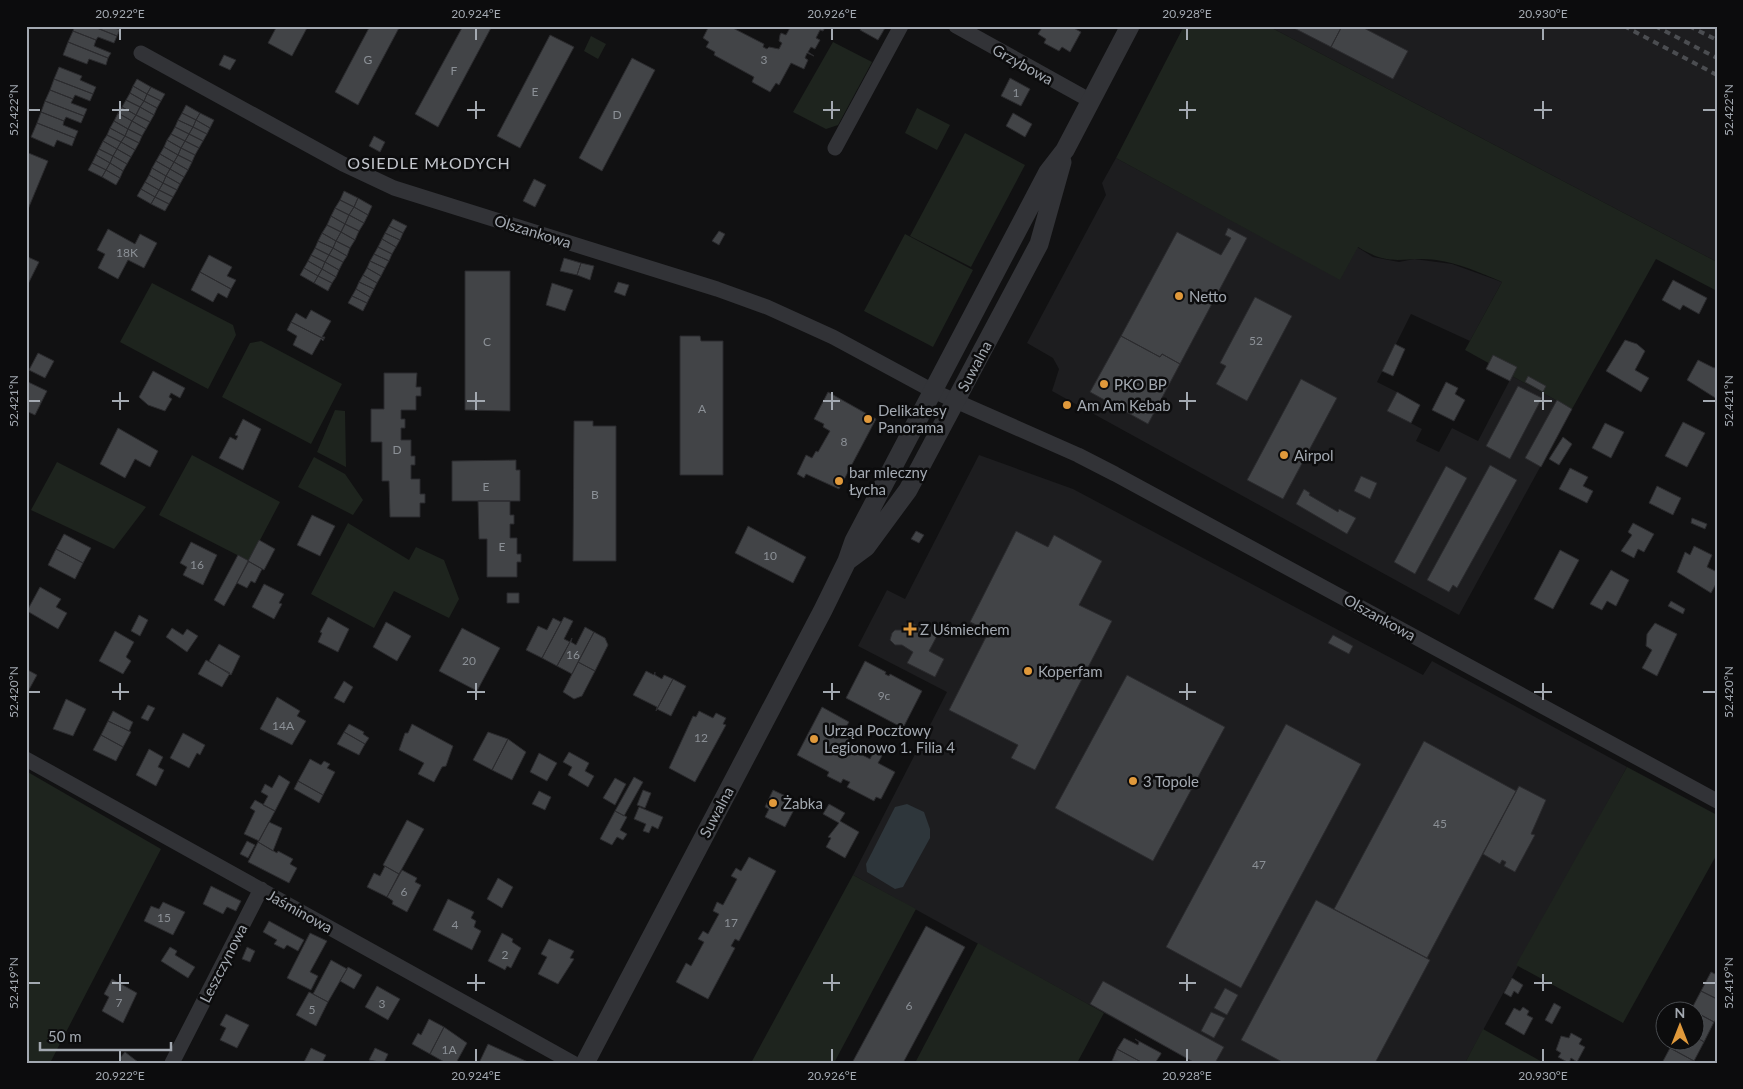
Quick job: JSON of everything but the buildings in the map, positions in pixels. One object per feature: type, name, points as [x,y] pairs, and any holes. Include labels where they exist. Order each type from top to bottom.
[{"type":"street","points":[[835,148],[901,26]]},
{"type":"street","name":"Grzybowa","points":[[956,26],[1090,101]]},
{"type":"street","name":"Suwalna","points":[[586,1063],[847,561],[854,541],[1048,172],[1065,150],[1130,26]]},
{"type":"street","name":"Olszankowa","points":[[141,53],[343,164],[394,188],[717,288],[767,307],[833,336],[933,391],[1041,438],[1122,478],[1717,801]]},
{"type":"street","name":"Suwalna","points":[[847,561],[866,547],[908,490],[1039,244],[1065,150]]},
{"type":"street","name":"Jaśminowa","points":[[26,759],[573,1063]]},
{"type":"street","name":"Leszczynowa","points":[[172,1063],[262,890]]},
{"type":"shaded area","points":[[1184,26],[1268,26],[1717,262],[1717,291],[1656,259],[1572,409],[1465,350],[1502,282],[1453,263],[1424,259],[1388,259],[1358,247],[1340,280],[1116,158]]},
{"type":"shaded area","points":[[1268,26],[1717,26],[1717,262]]},
{"type":"shaded area","points":[[591,36],[606,44],[598,59],[584,51]]},
{"type":"shaded area","points":[[833,42],[872,62],[838,125],[826,129],[793,112]]},
{"type":"shaded area","points":[[917,108],[950,125],[937,150],[905,133]]},
{"type":"shaded area","points":[[965,133],[1025,165],[971,267],[910,236]]},
{"type":"shaded area","points":[[1116,158],[1340,279],[1357,247],[1373,257],[1399,262],[1414,259],[1452,264],[1502,282],[1470,341],[1411,314],[1377,382],[1397,392],[1388,411],[1422,429],[1416,441],[1439,452],[1452,428],[1478,441],[1512,376],[1572,409],[1459,615],[1052,391],[1059,369],[1053,358],[1027,343],[1106,195],[1102,183]]},
{"type":"shaded area","points":[[905,234],[973,270],[933,347],[864,311]]},
{"type":"shaded area","points":[[152,283],[233,325],[236,335],[208,389],[120,342]]},
{"type":"shaded area","points":[[261,341],[342,384],[311,444],[222,397],[250,343]]},
{"type":"shaded area","points":[[335,410],[345,411],[346,467],[317,452]]},
{"type":"shaded area","points":[[192,455],[280,502],[249,561],[159,515]]},
{"type":"shaded area","points":[[979,455],[1073,489],[1423,675],[1432,661],[1627,767],[1465,1063],[1195,1063],[853,875],[947,692],[858,646],[887,590],[905,599]]},
{"type":"shaded area","points":[[314,457],[345,474],[363,500],[353,515],[298,487]]},
{"type":"shaded area","points":[[57,462],[146,507],[114,549],[31,510]]},
{"type":"shaded area","points":[[348,523],[409,560],[416,547],[444,560],[459,599],[449,618],[394,591],[374,628],[311,594]]},
{"type":"shaded area","points":[[1627,767],[1717,815],[1717,854],[1623,1023],[1516,965]]},
{"type":"shaded area","points":[[26,771],[161,849],[50,1063],[26,1063]]},
{"type":"shaded area","points":[[907,804],[924,812],[930,829],[930,838],[903,887],[895,889],[867,872],[866,864],[895,807]]},
{"type":"shaded area","points":[[853,875],[916,909],[834,1063],[751,1063]]},
{"type":"shaded area","points":[[978,943],[1104,1013],[1077,1063],[915,1063]]},
{"type":"shaded area","points":[[1483,1029],[1544,1063],[1465,1063]]},
{"type":"railway","points":[[1624,26],[1717,75]]},
{"type":"railway","points":[[1655,26],[1717,58]]},
{"type":"railway","points":[[1689,26],[1717,40]]},
{"type":"place","name":"Netto","points":[[1179,296]]},
{"type":"place","name":"PKO BP","points":[[1104,384]]},
{"type":"place","name":"Am Am Kebab","points":[[1067,405]]},
{"type":"place","name":"Delikatesy Panorama","points":[[868,419]]},
{"type":"place","name":"Airpol","points":[[1284,455]]},
{"type":"place","name":"bar mleczny Łycha","points":[[839,481]]},
{"type":"place","name":"Z Uśmiechem","points":[[910,629]]},
{"type":"place","name":"Koperfam","points":[[1028,671]]},
{"type":"place","name":"Urząd Pocztowy Legionowo 1. Filia 4","points":[[814,739]]},
{"type":"place","name":"3 Topole","points":[[1133,781]]},
{"type":"place","name":"Żabka","points":[[773,803]]},
{"type":"district","name":"OSIEDLE MŁODYCH","points":[[429,162]]}]
